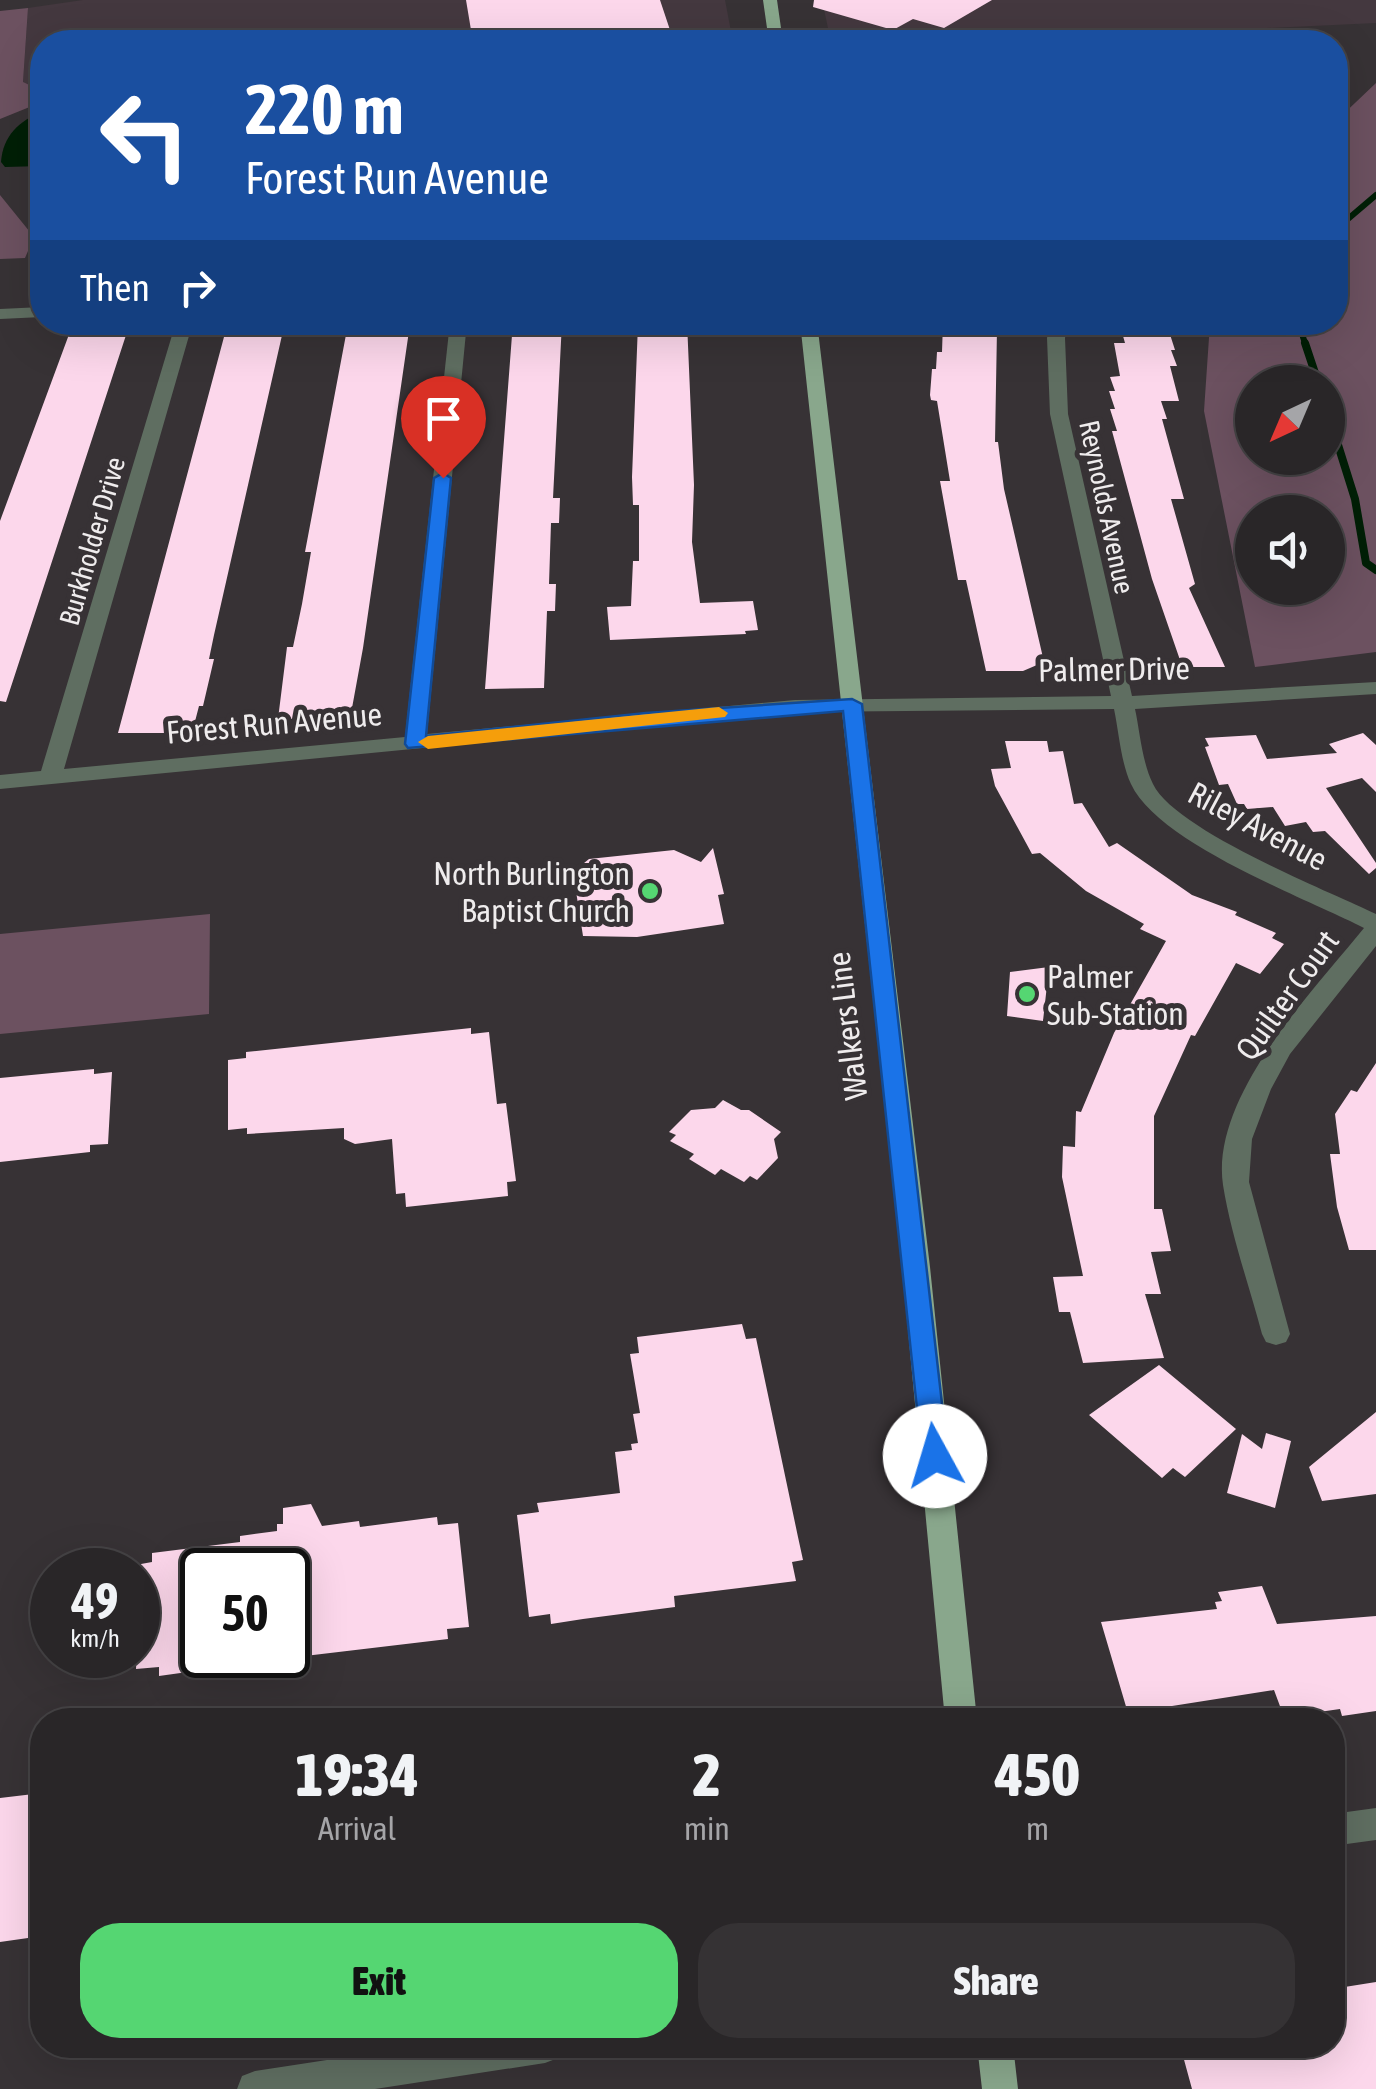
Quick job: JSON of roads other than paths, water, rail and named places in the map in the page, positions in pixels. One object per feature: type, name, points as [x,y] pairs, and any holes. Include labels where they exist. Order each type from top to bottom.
[{"type":"main road","points":[[770,0],[774,30]]},
{"type":"main road","name":"Walkers Line","points":[[809,335],[916,1268],[960,1708]]},
{"type":"main road","points":[[996,2058],[1000,2089]]},
{"type":"street","points":[[0,314],[30,313]]},
{"type":"street","name":"Burkholder Drive","points":[[51,776],[181,335]]},
{"type":"street","points":[[415,744],[458,335]]},
{"type":"street","name":"Reynolds Avenue","points":[[1057,335],[1059,414],[1122,702]]},
{"type":"street","name":"Palmer Drive","points":[[852,704],[1278,698],[1376,688]]},
{"type":"street","name":"Riley Avenue","points":[[1122,702],[1141,783],[1158,808],[1194,834],[1376,927]]},
{"type":"street","name":"Forest Run Avenue","points":[[0,782],[646,719],[852,704]]},
{"type":"street","name":"Quilter Court","points":[[1276,1334],[1236,1182],[1240,1139],[1258,1088],[1281,1048],[1376,927]]},
{"type":"street","points":[[1345,1828],[1376,1824]]},
{"type":"street","points":[[254,2089],[458,2058]]},
{"type":"waterway","points":[[1348,219],[1376,195]]},
{"type":"waterway","points":[[1302,335],[1312,365]]},
{"type":"waterway","points":[[1345,467],[1366,563],[1376,570]]},
{"type":"place","name":"North Burlington Baptist Church","points":[[650,891]]},
{"type":"place","name":"Palmer Sub-Station","points":[[1027,994]]}]
